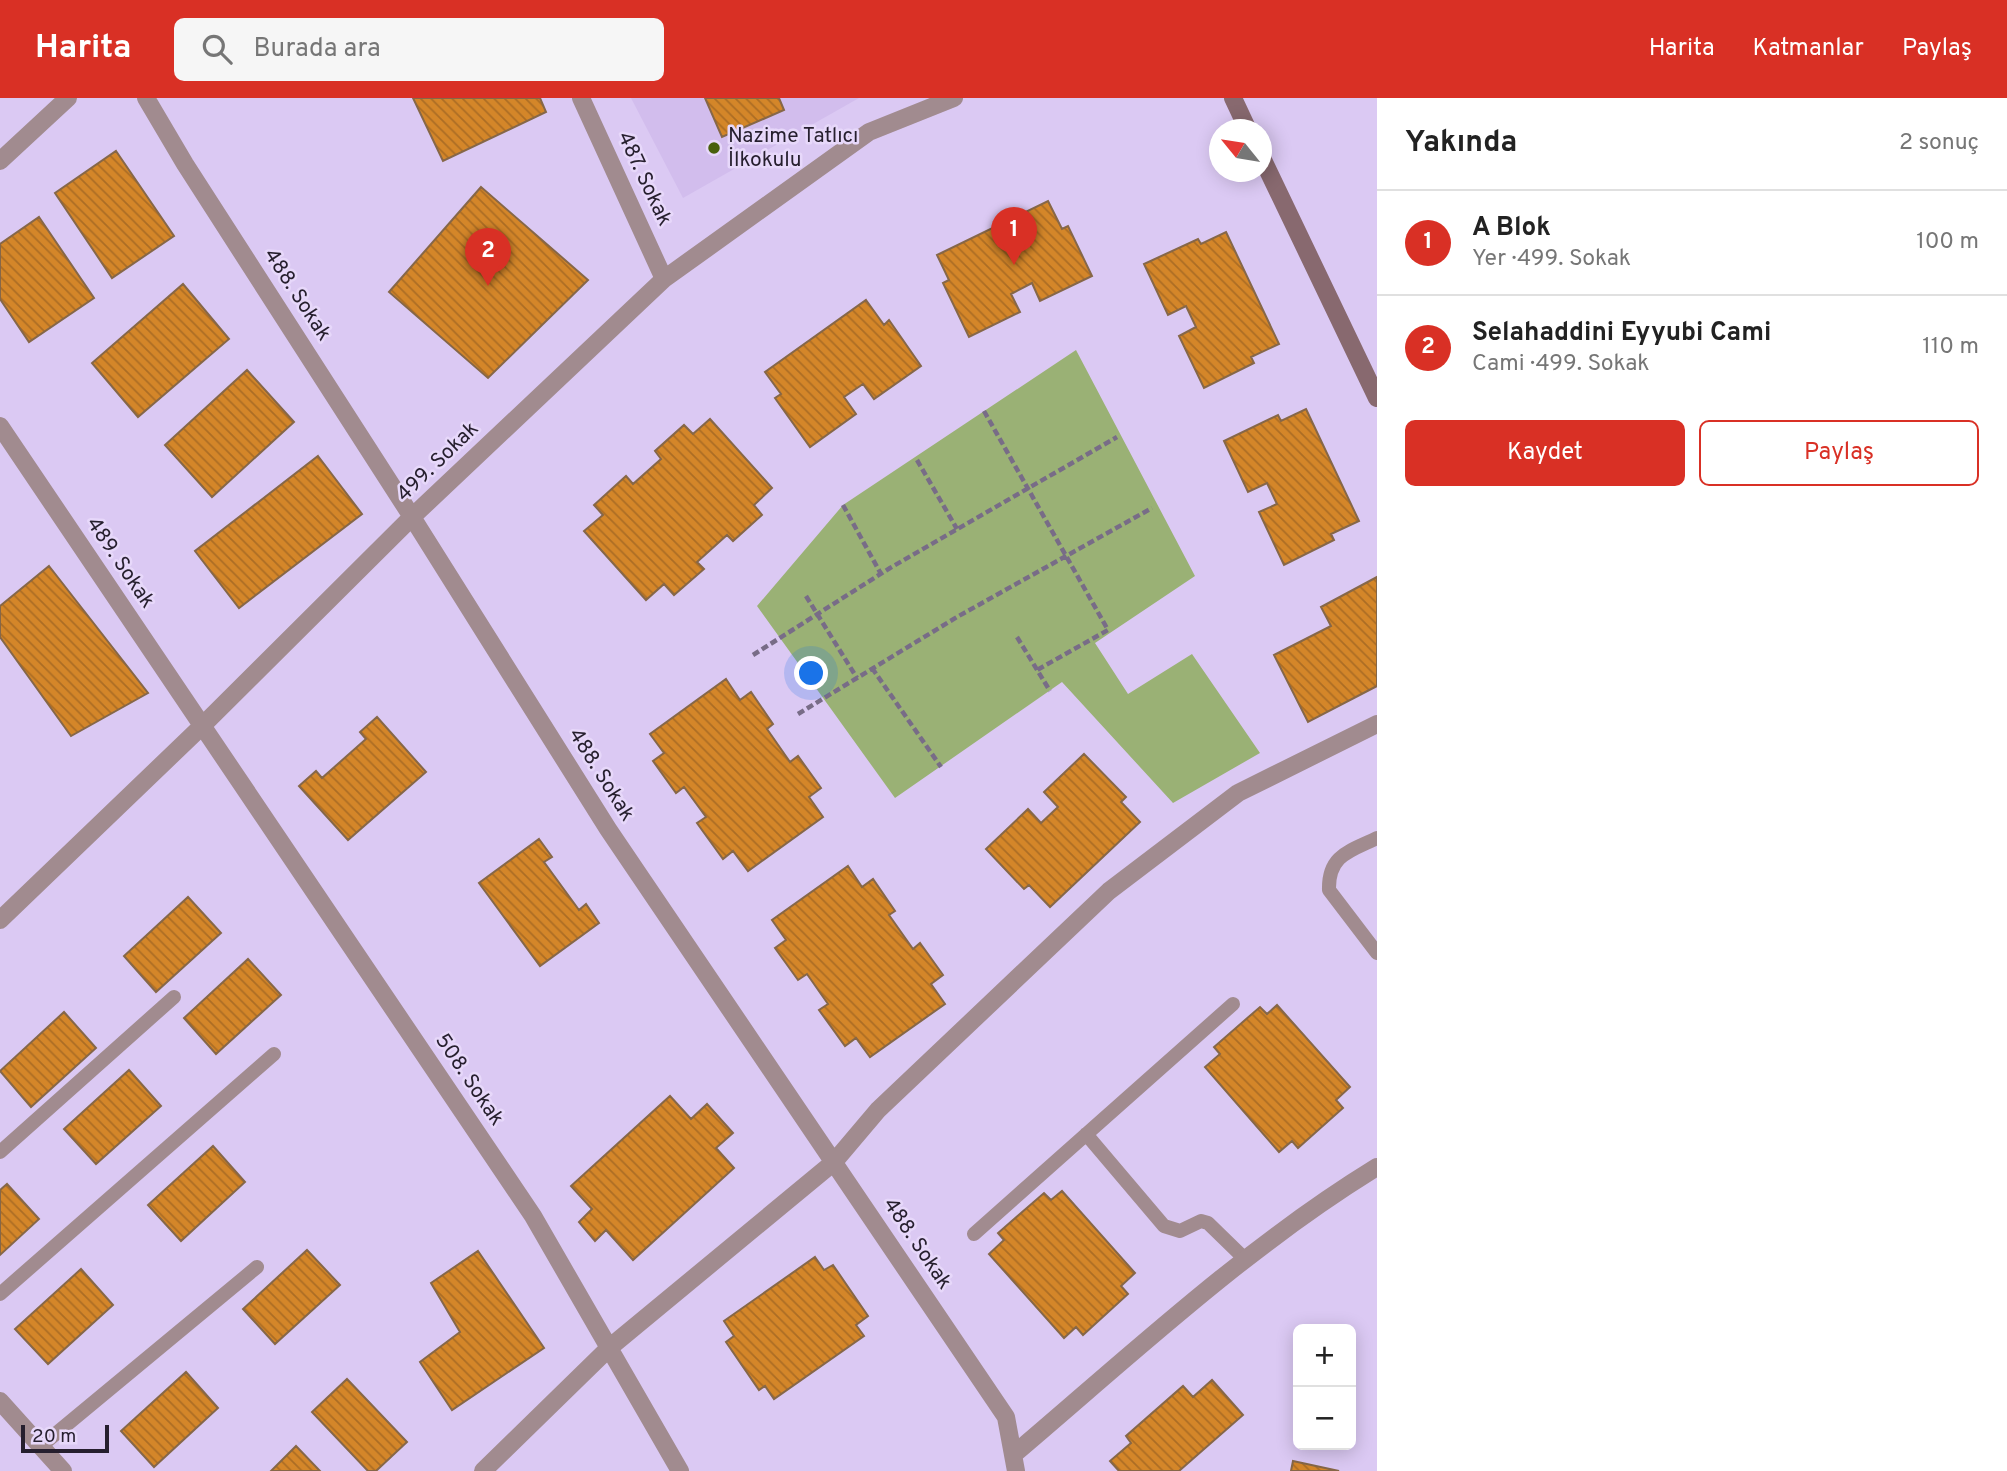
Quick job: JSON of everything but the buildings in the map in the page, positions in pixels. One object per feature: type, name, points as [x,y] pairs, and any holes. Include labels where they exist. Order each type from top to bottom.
[{"type":"street","points":[[0,161],[68,98]]},
{"type":"street","name":"488. Sokak","points":[[146,98],[185,164],[412,517],[608,830],[1006,1417],[1015,1463]]},
{"type":"street","name":"487. Sokak","points":[[582,98],[664,279]]},
{"type":"street","name":"499. Sokak","points":[[0,920],[202,726],[412,517],[664,279],[869,132],[954,98]]},
{"type":"street","points":[[1233,98],[1243,119]]},
{"type":"street","points":[[1272,179],[1377,398]]},
{"type":"street","name":"489. Sokak","points":[[0,426],[202,726]]},
{"type":"street","points":[[483,1471],[609,1348],[834,1163],[878,1110],[1109,891],[1238,793],[1377,724]]},
{"type":"street","name":"508. Sokak","points":[[202,726],[533,1216],[680,1471]]},
{"type":"street","points":[[1015,1463],[1206,1291],[1325,1199],[1377,1167]]},
{"type":"street","points":[[0,1401],[63,1471]]},
{"type":"lane","points":[[1377,838],[1342,856],[1331,867],[1329,880],[1329,890],[1377,953]]},
{"type":"lane","points":[[0,1152],[174,997]]},
{"type":"lane","points":[[974,1234],[1233,1004]]},
{"type":"lane","points":[[0,1294],[274,1054]]},
{"type":"lane","points":[[1086,1134],[1164,1226],[1180,1231],[1202,1221],[1208,1223],[1247,1260]]},
{"type":"lane","points":[[41,1446],[257,1267]]},
{"type":"path","points":[[984,411],[1108,629],[1037,670]]},
{"type":"path","points":[[754,655],[880,574],[1117,437]]},
{"type":"path","points":[[917,460],[957,529]]},
{"type":"path","points":[[843,505],[880,574]]},
{"type":"path","points":[[798,714],[957,617],[1152,508]]},
{"type":"path","points":[[806,596],[857,678]]},
{"type":"path","points":[[1017,636],[1050,691]]},
{"type":"path","points":[[872,668],[941,766]]},
{"type":"shaded area","name":"Nazime Tatlıcı İlkokulu","points":[[631,98],[859,98],[683,198]]},
{"type":"green space","points":[[1076,350],[1195,576],[1095,643],[1128,694],[1192,654],[1260,753],[1173,803],[1062,682],[895,798],[757,606],[843,505]]},
{"type":"place","name":"Nazime Tatlıcı İlkokulu","points":[[714,148]]},
{"type":"place","name":"A Blok","points":[[1014,265]]},
{"type":"place","name":"Selahaddini Eyyubi Cami","points":[[488,286]]}]
